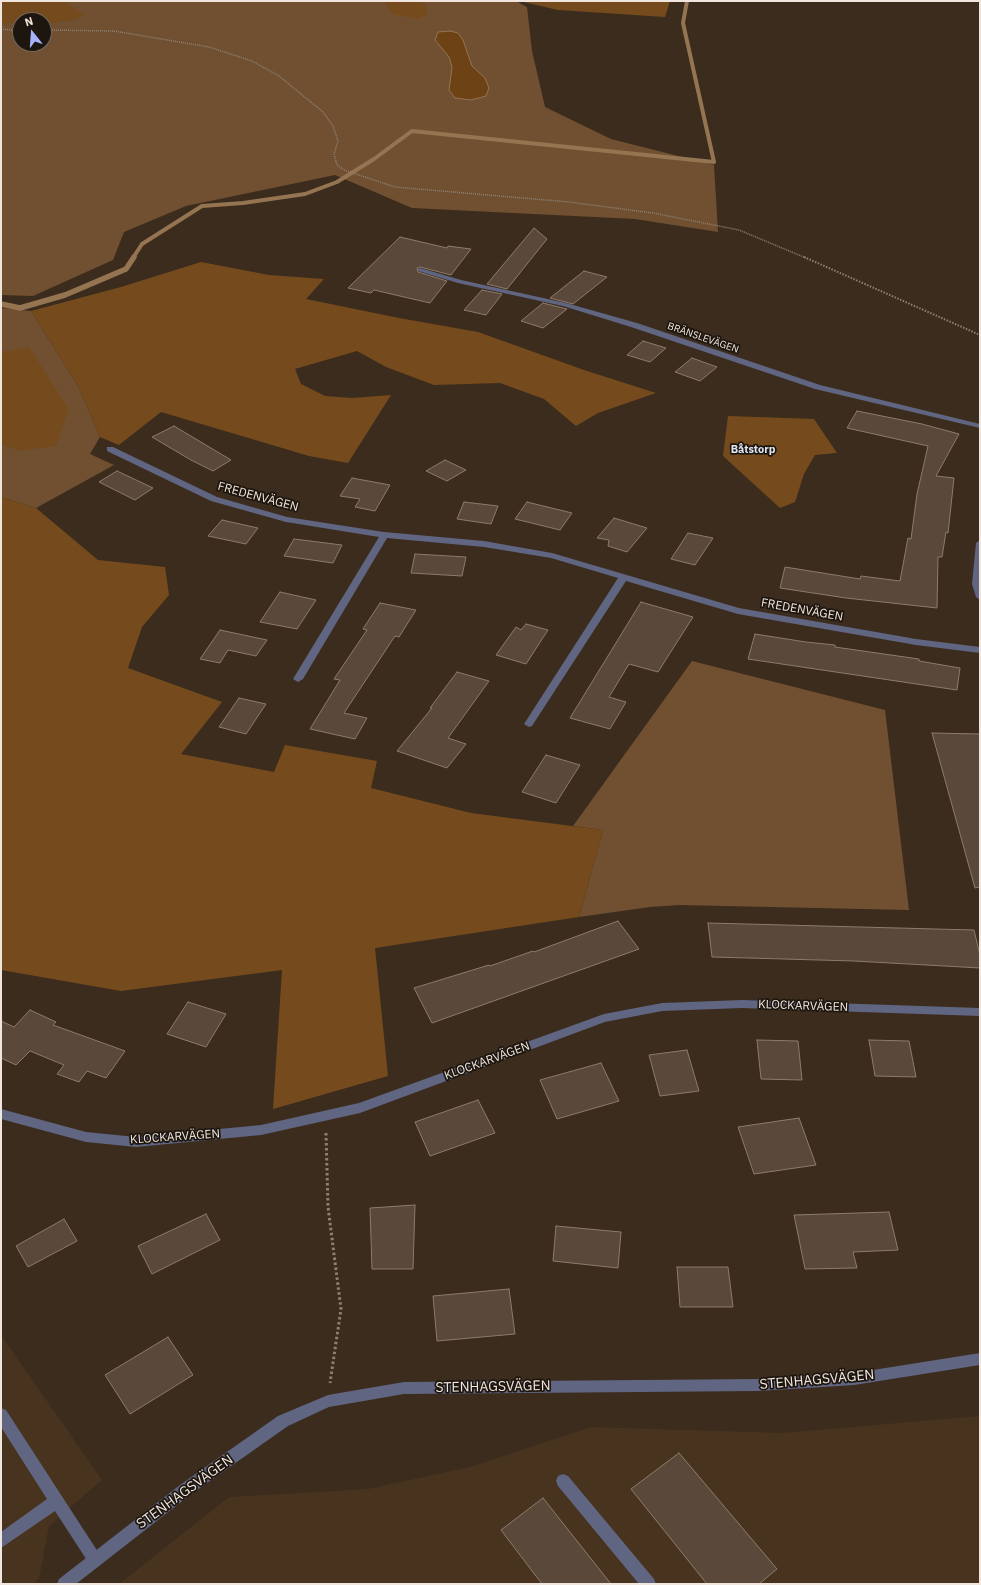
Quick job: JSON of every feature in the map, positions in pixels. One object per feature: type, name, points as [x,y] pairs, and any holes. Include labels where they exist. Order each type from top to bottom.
[{"type":"street","name":"BRÄNSLEVÄGEN","points":[[420,270],[460,282],[564,304],[634,325],[818,387],[980,426]]},
{"type":"street","name":"FREDENVÄGEN","points":[[110,449],[214,499],[286,519],[384,535],[484,544],[537,553],[552,556],[738,611],[916,642],[980,650]]},
{"type":"street","points":[[298,679],[384,535]]},
{"type":"street","points":[[980,544],[976,584],[980,597]]},
{"type":"street","points":[[528,724],[623,578]]},
{"type":"street","name":"KLOCKARVÄGEN","points":[[1,1114],[86,1137],[136,1142],[261,1130],[326,1117],[360,1108],[604,1018],[662,1007],[742,1004],[980,1012]]},
{"type":"street","name":"STENHAGSVÄGEN","points":[[64,1584],[185,1490],[283,1421],[328,1401],[404,1388],[759,1385],[854,1379],[980,1359]]},
{"type":"street","points":[[1,1415],[95,1560]]},
{"type":"street","points":[[562,1481],[649,1584]]},
{"type":"street","points":[[1,1541],[57,1501]]},
{"type":"path","points":[[1,29],[12,30]]},
{"type":"path","points":[[52,30],[114,31],[209,47],[252,61],[279,76],[323,112],[333,126],[338,141],[334,154],[337,165],[344,170],[360,176],[395,187],[569,202],[653,213],[739,230],[859,280],[980,335]]},
{"type":"path","points":[[326,1117],[328,1207],[341,1310],[328,1401]]},
{"type":"shaded area","points":[[1,1],[516,1],[527,7],[532,51],[545,107],[611,139],[714,165],[718,232],[635,219],[412,208],[335,175],[186,206],[124,232],[113,260],[33,296],[1,295]]},
{"type":"shaded area","points":[[1,1],[66,1],[84,15],[74,20],[52,23],[52,12],[12,12],[12,24],[1,23]]},
{"type":"shaded area","points":[[384,1],[420,1],[426,5],[428,13],[418,19],[392,14]]},
{"type":"shaded area","points":[[519,1],[670,1],[665,17],[558,10]]},
{"type":"shaded area","points":[[450,31],[458,33],[463,40],[472,66],[485,78],[489,88],[486,96],[471,100],[455,98],[449,90],[452,67],[449,57],[435,40],[438,32]]},
{"type":"shaded area","points":[[201,262],[269,275],[324,279],[306,299],[478,332],[584,370],[656,393],[598,413],[576,426],[544,399],[500,383],[434,385],[386,367],[357,351],[295,369],[301,384],[325,396],[352,398],[391,395],[348,463],[309,456],[161,412],[119,445],[100,437],[78,386],[31,311],[121,287]]},
{"type":"shaded area","points":[[1,308],[31,311],[78,386],[100,437],[90,454],[114,465],[36,508],[1,497]]},
{"type":"shaded area","points":[[29,347],[69,409],[56,446],[19,451],[1,444],[1,352]]},
{"type":"shaded area","points":[[728,416],[814,419],[837,453],[815,455],[804,474],[795,502],[780,508],[723,456]]},
{"type":"shaded area","points":[[1,497],[36,508],[98,560],[165,567],[169,595],[142,627],[128,668],[222,702],[181,754],[274,772],[285,745],[377,761],[371,788],[471,813],[603,830],[579,917],[375,948],[388,1076],[273,1109],[282,970],[121,991],[1,970]]},
{"type":"shaded area","points":[[692,661],[885,710],[909,910],[679,905],[650,907],[579,917],[603,830],[573,826]]},
{"type":"shaded area","points":[[1,1335],[102,1480],[49,1526],[39,1579],[33,1584],[1,1584]]},
{"type":"shaded area","points":[[980,1416],[980,1584],[119,1584],[229,1497],[368,1489],[470,1467],[591,1427],[782,1433]]},
{"type":"building","points":[[534,228],[547,239],[507,289],[487,284]]},
{"type":"building","points":[[400,237],[447,248],[448,246],[471,249],[451,275],[420,267],[417,268],[418,272],[447,281],[430,303],[374,290],[371,293],[348,288]]},
{"type":"building","points":[[584,271],[607,277],[573,304],[550,298]]},
{"type":"building","points":[[482,290],[502,294],[486,315],[464,310]]},
{"type":"building","points":[[543,303],[567,309],[543,328],[521,321]]},
{"type":"building","points":[[643,341],[666,348],[650,362],[627,355]]},
{"type":"building","points":[[692,358],[717,367],[700,381],[675,372]]},
{"type":"building","points":[[857,411],[922,424],[959,434],[936,476],[954,478],[948,533],[946,532],[942,557],[938,557],[937,608],[846,598],[780,588],[785,567],[860,579],[861,576],[900,581],[908,538],[911,539],[917,494],[928,446],[847,428]]},
{"type":"building","points":[[174,426],[231,460],[213,471],[152,437]]},
{"type":"building","points":[[445,460],[466,470],[447,481],[426,471]]},
{"type":"building","points":[[117,471],[153,488],[135,500],[99,482]]},
{"type":"building","points":[[352,478],[390,485],[375,511],[355,507],[360,499],[340,496]]},
{"type":"building","points":[[464,502],[498,506],[491,524],[457,519]]},
{"type":"building","points":[[527,502],[572,513],[560,530],[515,519]]},
{"type":"building","points":[[614,518],[647,528],[627,552],[608,546],[609,540],[597,538]]},
{"type":"building","points":[[222,520],[258,528],[246,544],[208,536]]},
{"type":"building","points":[[688,533],[713,538],[695,565],[671,559]]},
{"type":"building","points":[[294,539],[342,545],[333,563],[284,556]]},
{"type":"building","points":[[415,554],[466,557],[462,576],[411,573]]},
{"type":"building","points":[[280,592],[316,600],[297,629],[260,622]]},
{"type":"building","points":[[641,602],[693,617],[658,672],[629,664],[609,697],[626,702],[610,729],[570,718]]},
{"type":"building","points":[[380,603],[416,610],[399,637],[395,636],[344,713],[367,718],[355,739],[310,729],[340,680],[334,679],[367,630],[363,629]]},
{"type":"building","points":[[526,624],[548,630],[526,664],[496,655],[516,627],[521,630]]},
{"type":"building","points":[[220,630],[267,640],[256,656],[228,650],[220,663],[200,659]]},
{"type":"building","points":[[755,634],[835,645],[835,647],[919,659],[919,661],[960,668],[957,690],[748,659]]},
{"type":"building","points":[[457,672],[489,681],[448,738],[466,744],[447,768],[397,751],[432,708],[430,708]]},
{"type":"building","points":[[239,698],[266,704],[246,734],[219,727]]},
{"type":"building","points":[[932,733],[980,734],[980,887],[975,888]]},
{"type":"building","points":[[546,755],[580,765],[556,803],[522,792]]},
{"type":"building","points":[[618,921],[639,949],[432,1023],[414,988],[489,965],[490,966],[533,951],[534,952]]},
{"type":"building","points":[[708,923],[974,930],[980,955],[980,968],[854,961],[712,957]]},
{"type":"building","points":[[188,1002],[226,1014],[206,1047],[167,1034]]},
{"type":"building","points":[[30,1010],[56,1022],[53,1025],[125,1051],[106,1078],[87,1071],[79,1082],[57,1074],[64,1065],[30,1051],[16,1065],[1,1058],[1,1021],[14,1027]]},
{"type":"building","points":[[757,1040],[798,1041],[802,1080],[761,1079]]},
{"type":"building","points":[[869,1040],[909,1041],[916,1077],[875,1076]]},
{"type":"building","points":[[687,1050],[699,1091],[660,1096],[649,1055]]},
{"type":"building","points":[[601,1063],[619,1101],[557,1119],[540,1080]]},
{"type":"building","points":[[478,1100],[495,1133],[430,1156],[415,1122]]},
{"type":"building","points":[[799,1118],[816,1165],[754,1174],[738,1127]]},
{"type":"building","points":[[415,1205],[413,1269],[372,1269],[370,1208]]},
{"type":"building","points":[[889,1212],[898,1250],[853,1252],[857,1268],[805,1269],[794,1215]]},
{"type":"building","points":[[206,1214],[220,1240],[152,1274],[138,1246]]},
{"type":"building","points":[[64,1219],[77,1241],[28,1267],[16,1246]]},
{"type":"building","points":[[556,1226],[621,1232],[618,1268],[553,1261]]},
{"type":"building","points":[[677,1267],[728,1267],[733,1307],[680,1307]]},
{"type":"building","points":[[509,1289],[515,1334],[437,1341],[433,1296]]},
{"type":"building","points":[[168,1337],[193,1375],[130,1414],[105,1375]]},
{"type":"building","points":[[679,1453],[777,1569],[759,1584],[707,1584],[631,1489]]},
{"type":"building","points":[[543,1498],[611,1584],[542,1584],[501,1530]]},
{"type":"waterway","points":[[133,258],[142,244],[202,206],[243,203],[305,194],[337,182],[374,159],[412,131],[714,162],[683,23],[687,1]]},
{"type":"waterway","points":[[1,304],[20,308],[65,295],[126,269],[134,257]]},
{"type":"district","name":"Båtstorp","points":[[753,450]]}]
